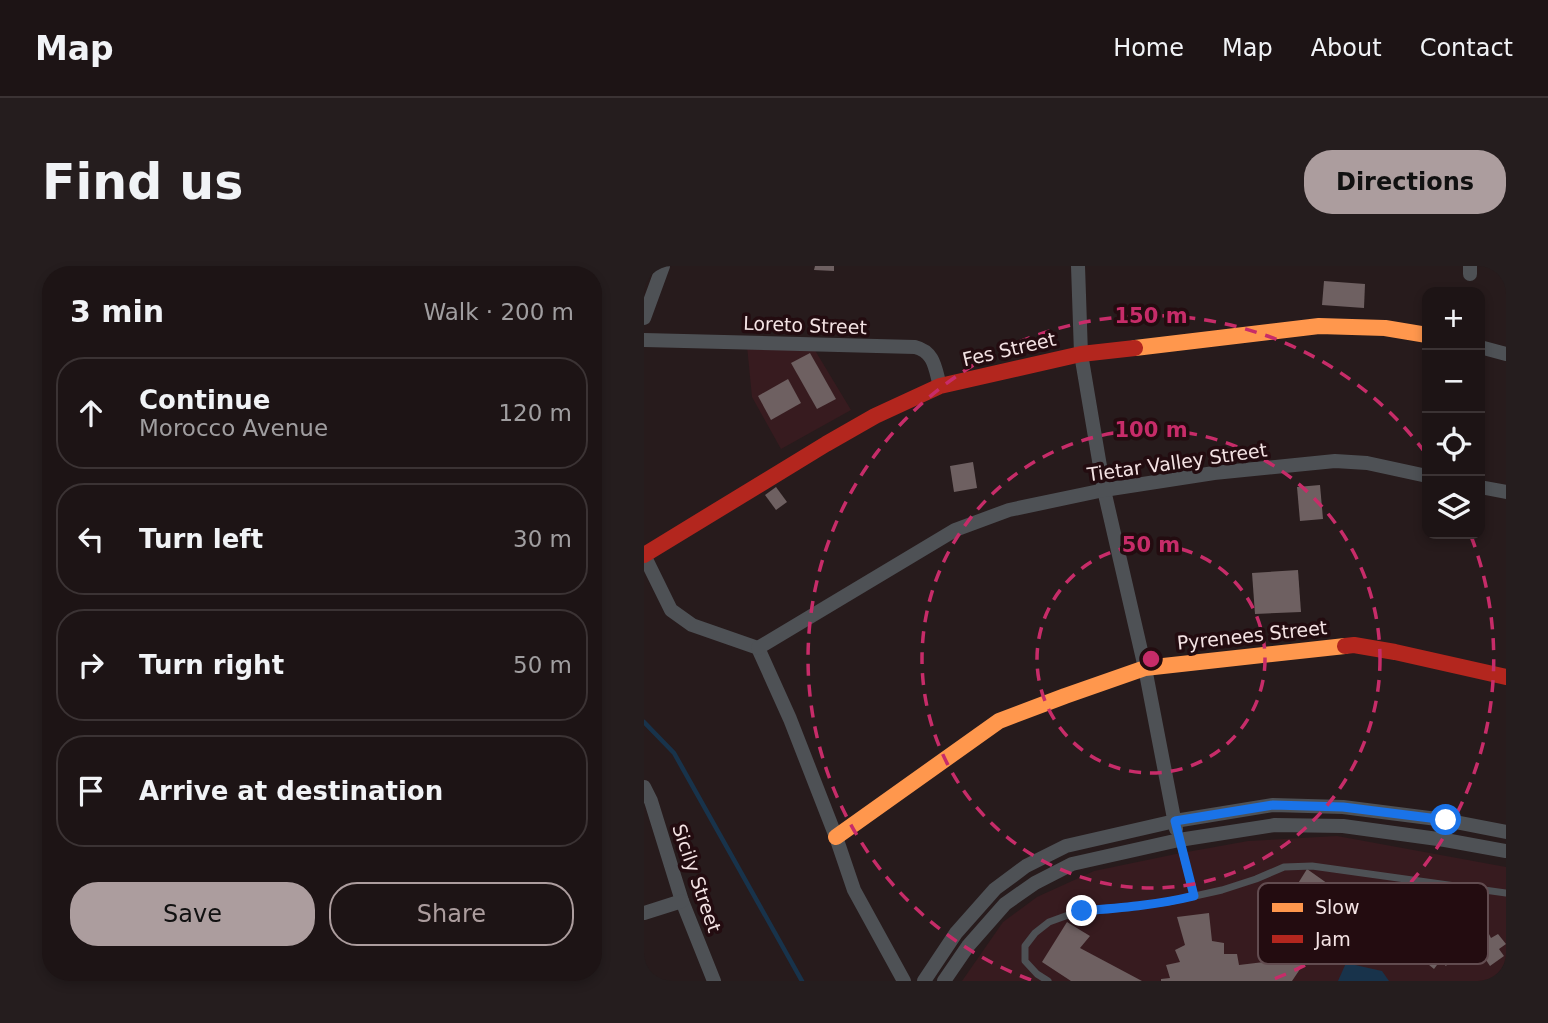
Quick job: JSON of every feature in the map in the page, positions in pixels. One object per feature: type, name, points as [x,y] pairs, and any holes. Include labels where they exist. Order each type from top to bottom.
[{"type":"street","points":[[644,318],[663,266]]},
{"type":"street","points":[[1078,266],[1082,354],[1104,490],[1145,668],[1179,841]]},
{"type":"street","name":"Fes Street","points":[[644,555],[875,416],[940,387],[1082,354],[1319,326],[1385,328],[1422,334]]},
{"type":"street","name":"Loreto Street","points":[[644,340],[915,347],[930,355],[940,387]]},
{"type":"street","points":[[1485,348],[1506,354]]},
{"type":"street","name":"Tietar Valley Street","points":[[758,648],[955,530],[1009,510],[1104,490],[1214,473],[1335,461],[1367,463],[1422,475]]},
{"type":"street","points":[[1485,487],[1506,492]]},
{"type":"street","points":[[644,555],[671,610],[692,625],[758,648],[790,719],[854,890],[904,981]]},
{"type":"street","name":"Pyrenees Street","points":[[836,837],[999,721],[1145,668],[1354,645],[1506,677]]},
{"type":"street","name":"Sicily Street","points":[[644,787],[651,801],[682,901],[714,981]]},
{"type":"street","points":[[924,981],[956,933],[995,889],[1026,866],[1066,846],[1175,821],[1273,805],[1343,807],[1446,820],[1506,832]]},
{"type":"street","points":[[944,981],[968,946],[1006,904],[1035,883],[1072,864],[1275,824],[1343,826],[1506,851]]},
{"type":"street","points":[[644,913],[682,901]]},
{"type":"lane","points":[[1179,841],[1194,896]]},
{"type":"lane","points":[[1048,981],[1025,961],[1025,946],[1035,933],[1049,922],[1082,911],[1168,902],[1256,879],[1284,867],[1312,866],[1434,883]]},
{"type":"lane","points":[[1488,890],[1506,893]]},
{"type":"shaded area","points":[[747,346],[813,347],[851,410],[781,449],[752,397]]},
{"type":"shaded area","points":[[1337,836],[1506,867],[1506,981],[962,981],[1003,922],[1037,897],[1094,871],[1248,841]]},
{"type":"water","points":[[1346,964],[1350,964],[1382,971],[1389,981],[1338,981]]},
{"type":"building","points":[[815,266],[834,266],[834,271],[814,270]]},
{"type":"building","points":[[1324,281],[1365,284],[1364,308],[1322,305]]},
{"type":"building","points":[[810,353],[836,399],[817,409],[791,363]]},
{"type":"building","points":[[788,379],[801,403],[771,420],[758,396]]},
{"type":"building","points":[[973,462],[977,488],[954,492],[950,466]]},
{"type":"building","points":[[1320,485],[1323,519],[1300,521],[1297,487]]},
{"type":"building","points":[[776,487],[787,502],[776,510],[765,495]]},
{"type":"building","points":[[1298,570],[1301,612],[1255,614],[1252,573]]},
{"type":"building","points":[[1307,869],[1327,883],[1298,883]]},
{"type":"building","points":[[1209,913],[1212,941],[1224,943],[1224,954],[1237,954],[1239,965],[1303,964],[1292,981],[1161,981],[1170,978],[1166,965],[1180,962],[1175,950],[1185,945],[1177,917]]},
{"type":"building","points":[[1067,922],[1090,936],[1080,948],[1142,981],[1071,981],[1042,962]]},
{"type":"building","points":[[1488,932],[1491,938],[1498,934],[1506,944],[1499,949],[1504,956],[1490,966]]},
{"type":"waterway","points":[[644,722],[674,753],[802,981]]},
{"type":"traffic: slow","points":[[1135,348],[1319,326],[1385,328],[1422,334]]},
{"type":"traffic: slow","points":[[836,837],[999,721],[1065,696],[1145,668],[1345,646]]},
{"type":"traffic: jam","points":[[644,555],[875,416],[940,386],[1081,354],[1135,348]]},
{"type":"traffic: jam","points":[[1345,646],[1395,652],[1506,677]]},
{"type":"route","points":[[1082,911],[1168,902],[1194,896],[1175,821],[1273,805],[1343,807],[1446,820]]}]
